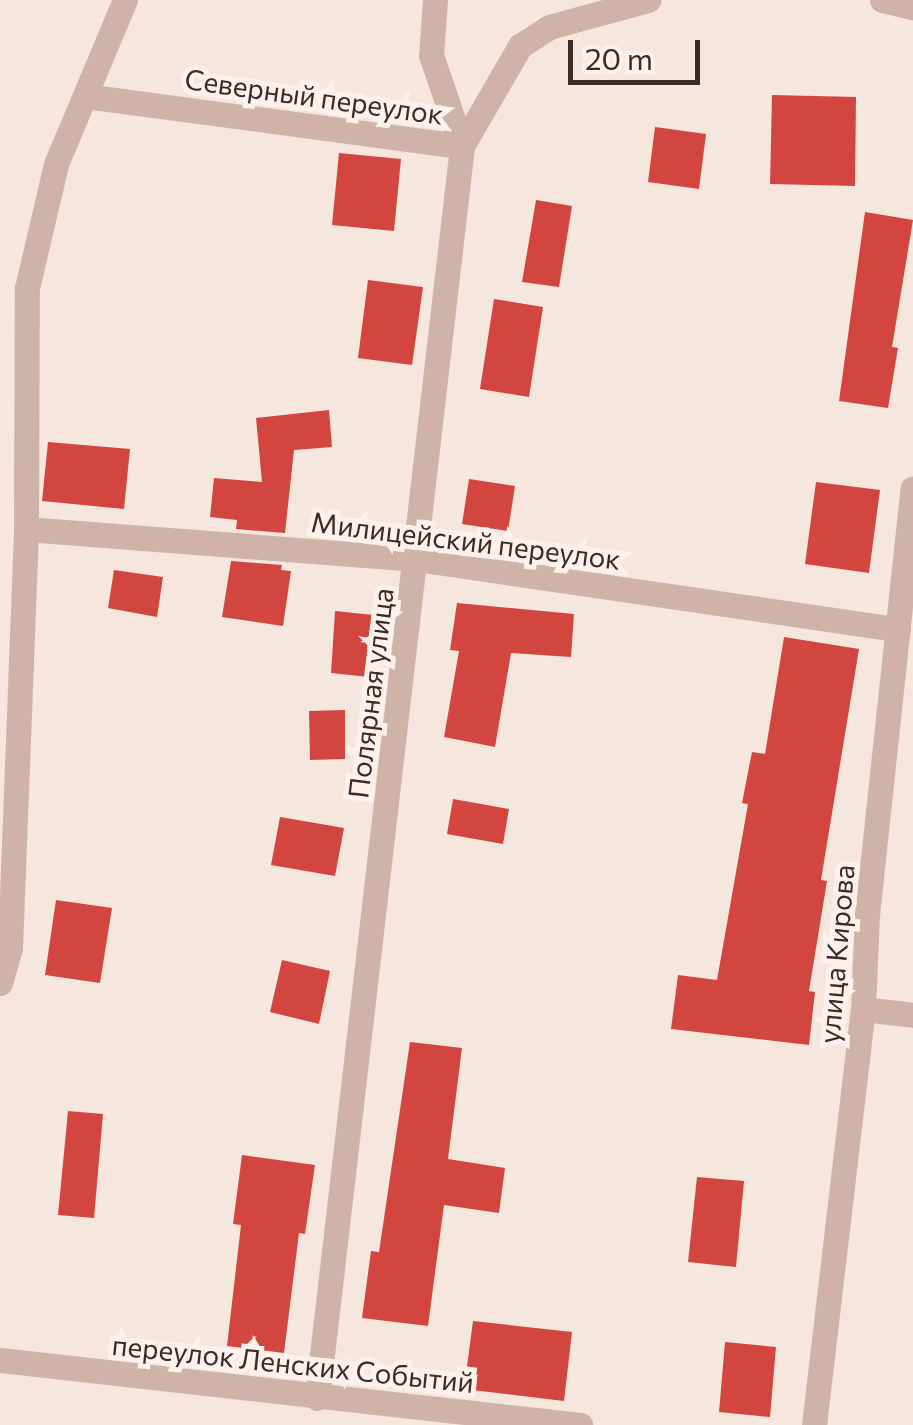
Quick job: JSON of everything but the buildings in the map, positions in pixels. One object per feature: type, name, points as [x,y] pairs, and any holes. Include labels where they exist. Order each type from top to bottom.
[{"type":"street","points":[[0,983],[10,948],[26,529],[27,288],[56,164],[125,0]]},
{"type":"street","name":"Полярная улица","points":[[317,1398],[462,146],[432,55],[435,0]]},
{"type":"street","name":"Северный переулок","points":[[85,96],[462,146],[520,46],[549,27],[648,0]]},
{"type":"street","points":[[882,0],[913,8]]},
{"type":"street","name":"улица Кирова","points":[[814,1425],[863,1009],[867,915],[913,488]]},
{"type":"street","name":"Милицейский переулок","points":[[26,529],[416,559],[898,629]]},
{"type":"street","points":[[863,1009],[913,1014]]},
{"type":"street","name":"переулок Ленских Событий","points":[[0,1360],[580,1425]]}]
